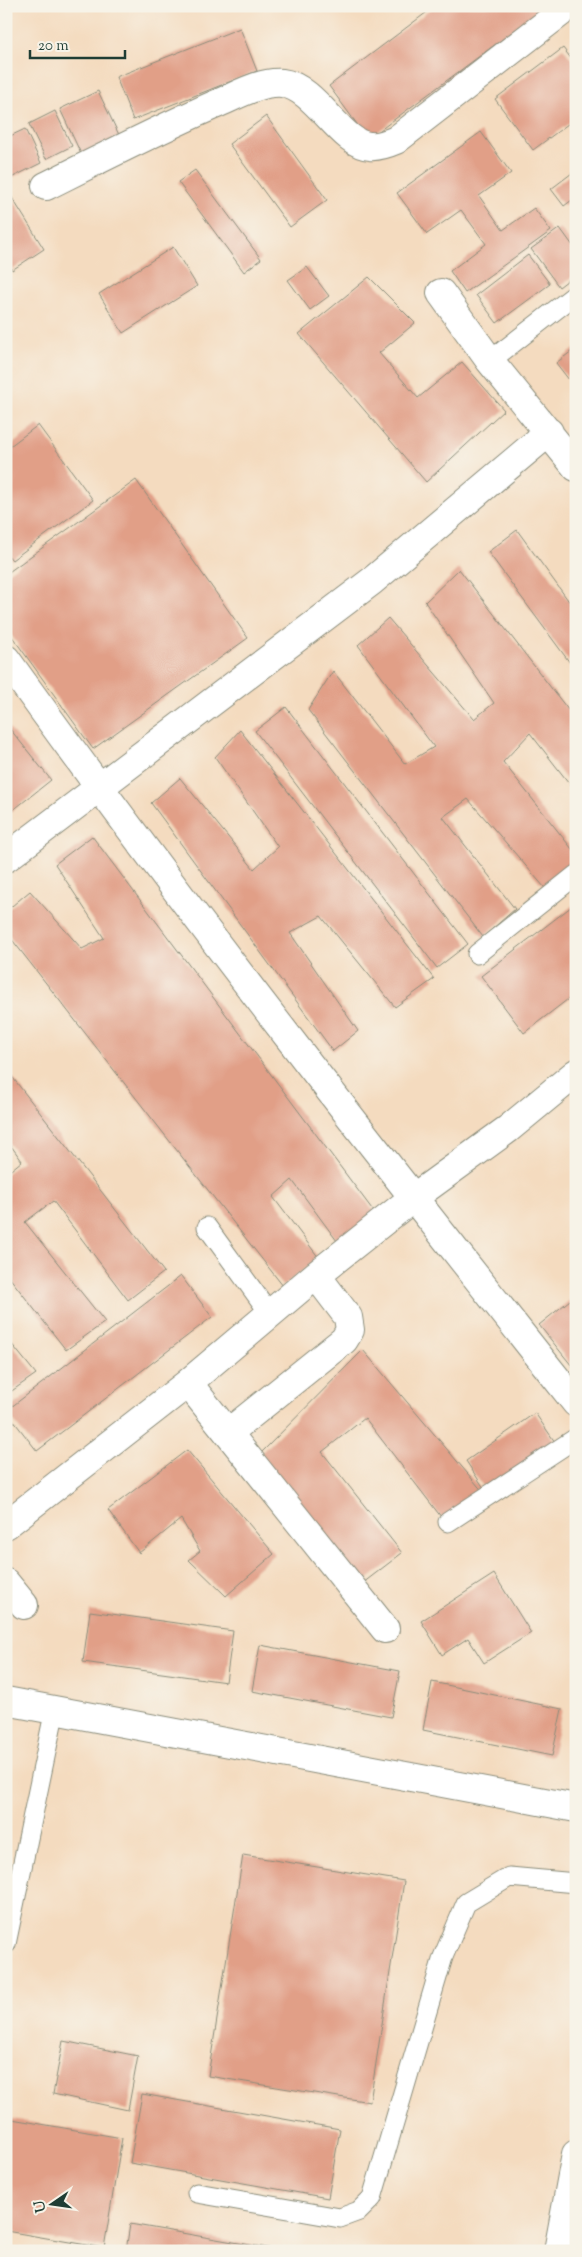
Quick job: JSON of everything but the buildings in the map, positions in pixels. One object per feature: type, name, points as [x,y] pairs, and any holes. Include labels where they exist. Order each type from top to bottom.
[{"type":"street","points":[[46,186],[152,132],[248,91],[281,83],[295,86],[350,136],[364,145],[372,147],[388,143],[396,140],[569,6]]},
{"type":"street","points":[[440,292],[490,361],[549,432],[576,468]]},
{"type":"street","points":[[6,858],[372,580],[549,432]]},
{"type":"street","points":[[6,659],[98,787],[413,1198],[576,1403]]},
{"type":"street","points":[[6,1525],[188,1383],[271,1315],[316,1275],[413,1198],[508,1129],[576,1073]]},
{"type":"street","points":[[228,1433],[344,1340],[350,1330],[348,1317],[316,1275]]},
{"type":"street","points":[[188,1383],[384,1629]]},
{"type":"street","points":[[6,1583],[24,1605]]},
{"type":"street","points":[[6,1701],[576,1808]]},
{"type":"street","points":[[558,2251],[575,2157]]},
{"type":"lane","points":[[490,361],[576,294]]},
{"type":"lane","points":[[477,954],[576,874]]},
{"type":"lane","points":[[207,1227],[271,1315]]},
{"type":"lane","points":[[448,1522],[576,1438]]},
{"type":"lane","points":[[6,1944],[55,1709]]},
{"type":"lane","points":[[197,2193],[340,2218],[359,2211],[372,2198],[442,1957],[466,1903],[509,1877],[576,1883]]}]
